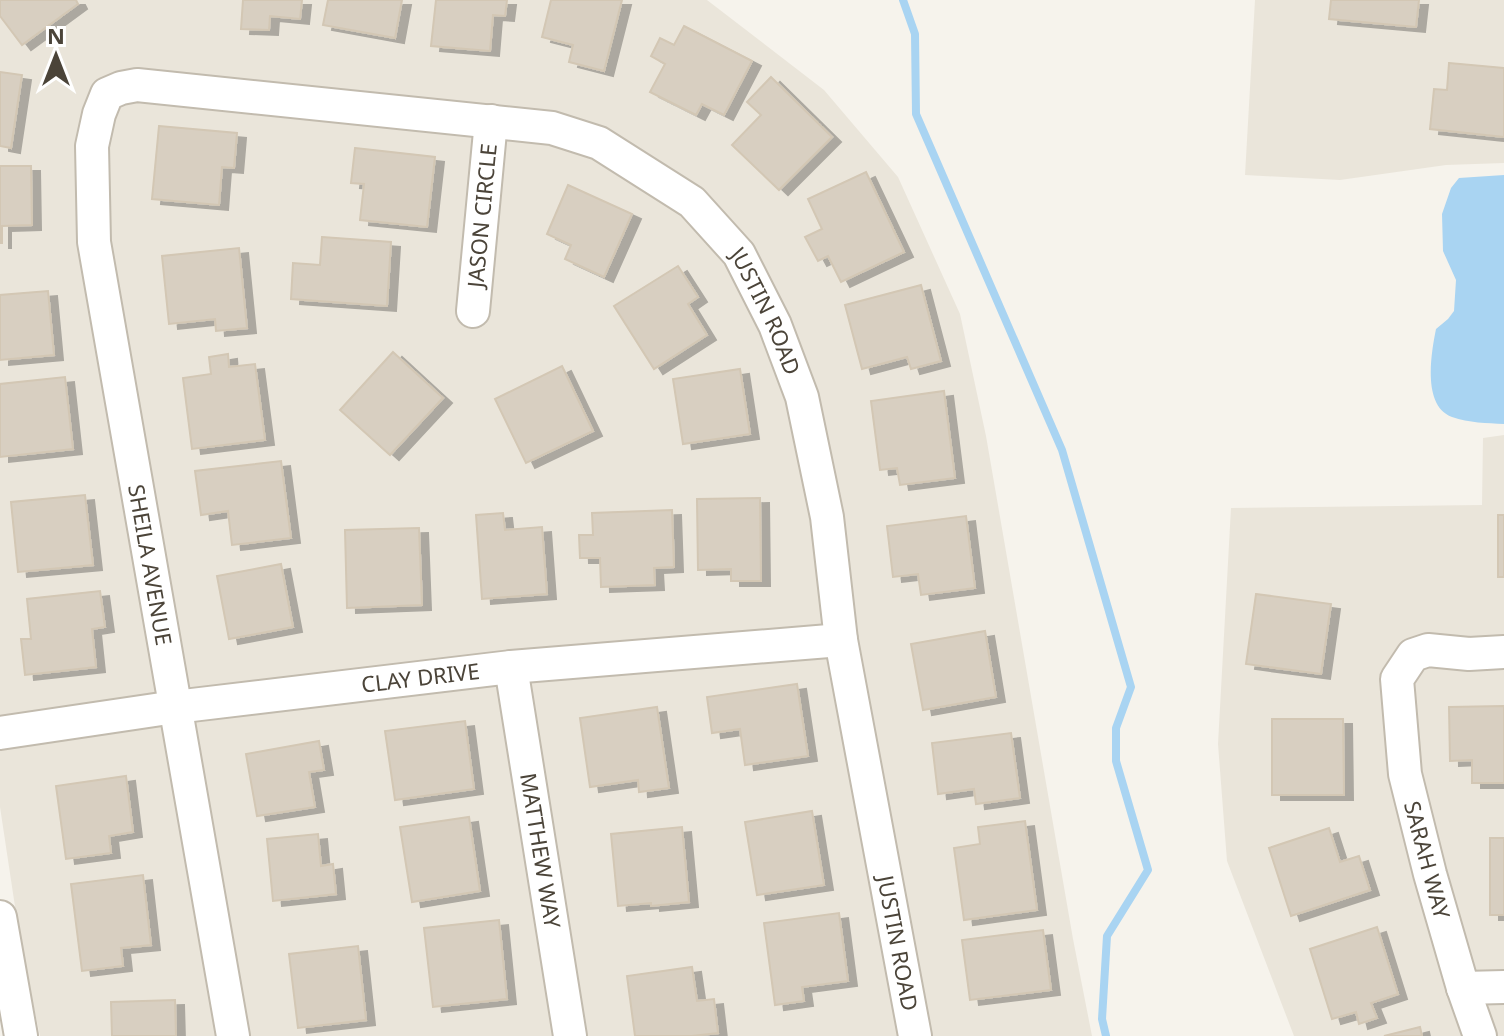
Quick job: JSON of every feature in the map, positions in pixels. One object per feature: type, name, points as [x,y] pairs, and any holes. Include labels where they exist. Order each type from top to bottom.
[{"type":"street","name":"JUSTIN ROAD","points":[[107,94],[137,85],[552,128],[599,143],[692,202],[739,254],[775,325],[802,397],[827,517],[841,640],[915,1036]]},
{"type":"street","name":"SHEILA AVENUE","points":[[107,94],[92,146],[94,242],[233,1036]]},
{"type":"street","name":"JASON CIRCLE","points":[[473,311],[491,121]]},
{"type":"street","name":"CLAY DRIVE","points":[[0,733],[175,707],[511,667],[841,640]]},
{"type":"street","name":"SARAH WAY","points":[[1480,1036],[1430,874],[1405,774],[1397,679],[1413,655],[1428,650],[1469,654],[1504,652]]},
{"type":"street","name":"MATTHEW WAY","points":[[511,667],[570,1036]]},
{"type":"street","points":[[0,917],[21,1036]]},
{"type":"street","points":[[1463,988],[1504,987]]},
{"type":"shaded area","points":[[0,0],[707,0],[824,90],[898,177],[960,314],[986,436],[1092,1036],[40,1036],[22,953],[0,807]]},
{"type":"shaded area","points":[[1255,0],[1504,0],[1504,163],[1446,165],[1340,180],[1245,175]]},
{"type":"shaded area","points":[[1504,435],[1504,1036],[1294,1036],[1227,861],[1218,744],[1231,508],[1482,505],[1483,438]]},
{"type":"water","points":[[1504,175],[1504,424],[1465,420],[1442,411],[1432,391],[1431,378],[1436,329],[1454,311],[1456,280],[1443,251],[1442,214],[1451,188],[1459,178]]},
{"type":"building","points":[[0,0],[76,0],[78,4],[22,45],[0,16]]},
{"type":"building","points":[[243,0],[302,0],[300,19],[270,16],[269,30],[241,29]]},
{"type":"building","points":[[328,0],[402,0],[395,38],[323,25]]},
{"type":"building","points":[[436,0],[507,0],[505,16],[493,15],[490,51],[431,46]]},
{"type":"building","points":[[551,0],[622,0],[604,71],[569,62],[573,45],[542,37]]},
{"type":"building","points":[[1331,0],[1419,0],[1416,27],[1329,19]]},
{"type":"building","points":[[684,26],[752,61],[724,115],[702,104],[696,115],[650,92],[665,64],[651,56],[660,38],[674,45]]},
{"type":"building","points":[[1449,63],[1504,68],[1504,137],[1430,129],[1434,89],[1447,90]]},
{"type":"building","points":[[0,72],[22,75],[11,148],[0,146]]},
{"type":"building","points":[[771,77],[832,137],[779,190],[732,145],[761,115],[747,102]]},
{"type":"building","points":[[159,126],[237,133],[234,168],[222,167],[219,205],[152,199]]},
{"type":"building","points":[[355,148],[435,157],[427,227],[360,220],[364,184],[351,183]]},
{"type":"building","points":[[0,166],[31,166],[32,225],[2,226],[2,243],[0,243]]},
{"type":"building","points":[[866,172],[904,252],[841,282],[828,256],[818,261],[805,237],[822,229],[808,199]]},
{"type":"building","points":[[568,185],[632,214],[604,277],[565,259],[571,245],[547,234]]},
{"type":"building","points":[[322,237],[391,242],[387,306],[291,299],[293,263],[320,265]]},
{"type":"building","points":[[239,248],[247,328],[216,331],[215,319],[169,324],[162,256]]},
{"type":"building","points":[[678,266],[698,297],[688,304],[707,335],[654,369],[614,306]]},
{"type":"building","points":[[921,285],[941,361],[911,369],[907,357],[862,369],[845,305]]},
{"type":"building","points":[[48,291],[54,355],[0,360],[0,295]]},
{"type":"building","points":[[393,352],[443,398],[390,455],[340,410]]},
{"type":"building","points":[[228,354],[229,367],[255,364],[265,440],[192,449],[183,378],[211,374],[209,357]]},
{"type":"building","points":[[562,366],[593,431],[526,463],[495,399]]},
{"type":"building","points":[[740,369],[750,434],[683,444],[673,379]]},
{"type":"building","points":[[65,377],[73,449],[0,457],[0,384]]},
{"type":"building","points":[[944,391],[955,478],[900,485],[897,468],[880,470],[871,401]]},
{"type":"building","points":[[281,461],[291,538],[232,545],[228,511],[201,515],[195,471]]},
{"type":"building","points":[[85,495],[93,565],[18,572],[11,502]]},
{"type":"building","points":[[760,498],[761,581],[731,581],[731,569],[698,570],[697,499]]},
{"type":"building","points":[[672,510],[674,567],[654,568],[655,585],[601,587],[600,558],[580,558],[579,535],[593,535],[592,513]]},
{"type":"building","points":[[503,513],[505,530],[542,527],[547,594],[482,599],[476,515]]},
{"type":"building","points":[[1498,515],[1504,515],[1504,577],[1498,577]]},
{"type":"building","points":[[966,516],[975,588],[921,595],[918,574],[893,577],[887,526]]},
{"type":"building","points":[[419,528],[422,605],[347,608],[345,530]]},
{"type":"building","points":[[281,564],[293,627],[229,639],[217,576]]},
{"type":"building","points":[[100,591],[105,627],[92,629],[96,667],[25,675],[21,639],[31,639],[27,599]]},
{"type":"building","points":[[1256,594],[1331,604],[1321,674],[1246,664]]},
{"type":"building","points":[[985,631],[996,697],[923,710],[911,644]]},
{"type":"building","points":[[797,684],[808,756],[745,765],[740,729],[712,733],[707,697]]},
{"type":"building","points":[[1504,706],[1504,783],[1472,783],[1472,760],[1450,761],[1449,707]]},
{"type":"building","points":[[657,707],[669,788],[639,792],[638,780],[590,787],[580,718]]},
{"type":"building","points":[[1272,719],[1343,719],[1344,795],[1272,795]]},
{"type":"building","points":[[465,721],[474,789],[395,800],[385,731]]},
{"type":"building","points":[[1011,733],[1020,798],[976,804],[974,789],[938,794],[932,743]]},
{"type":"building","points":[[319,741],[324,770],[309,772],[315,807],[257,816],[246,754]]},
{"type":"building","points":[[126,776],[133,832],[109,836],[111,853],[66,859],[56,786]]},
{"type":"building","points":[[812,811],[824,885],[757,895],[745,822]]},
{"type":"building","points":[[469,817],[480,891],[412,902],[400,827]]},
{"type":"building","points":[[1025,821],[1037,910],[964,920],[954,848],[980,844],[978,827]]},
{"type":"building","points":[[682,827],[689,902],[618,906],[611,834]]},
{"type":"building","points":[[1329,828],[1340,862],[1359,856],[1370,890],[1291,916],[1269,848]]},
{"type":"building","points":[[318,834],[321,866],[333,864],[336,894],[273,901],[267,839]]},
{"type":"building","points":[[1490,838],[1504,838],[1504,915],[1490,915]]},
{"type":"building","points":[[143,875],[151,945],[121,948],[123,966],[82,971],[71,884]]},
{"type":"building","points":[[839,913],[848,981],[802,987],[804,1001],[775,1005],[764,923]]},
{"type":"building","points":[[499,920],[507,999],[433,1007],[424,928]]},
{"type":"building","points":[[1377,927],[1398,994],[1371,1003],[1377,1018],[1359,1024],[1356,1012],[1332,1019],[1310,949]]},
{"type":"building","points":[[1043,930],[1051,990],[970,1000],[962,940]]},
{"type":"building","points":[[358,946],[366,1020],[298,1028],[289,954]]},
{"type":"building","points":[[692,967],[697,1001],[714,999],[718,1033],[635,1036],[627,976]]},
{"type":"building","points":[[175,1000],[176,1036],[112,1036],[111,1002]]},
{"type":"building","points":[[1420,1027],[1422,1036],[1384,1036]]},
{"type":"waterway","points":[[903,0],[915,34],[916,114],[1062,450],[1131,687],[1116,728],[1116,761],[1148,870],[1107,936],[1102,1019],[1106,1036]]}]
